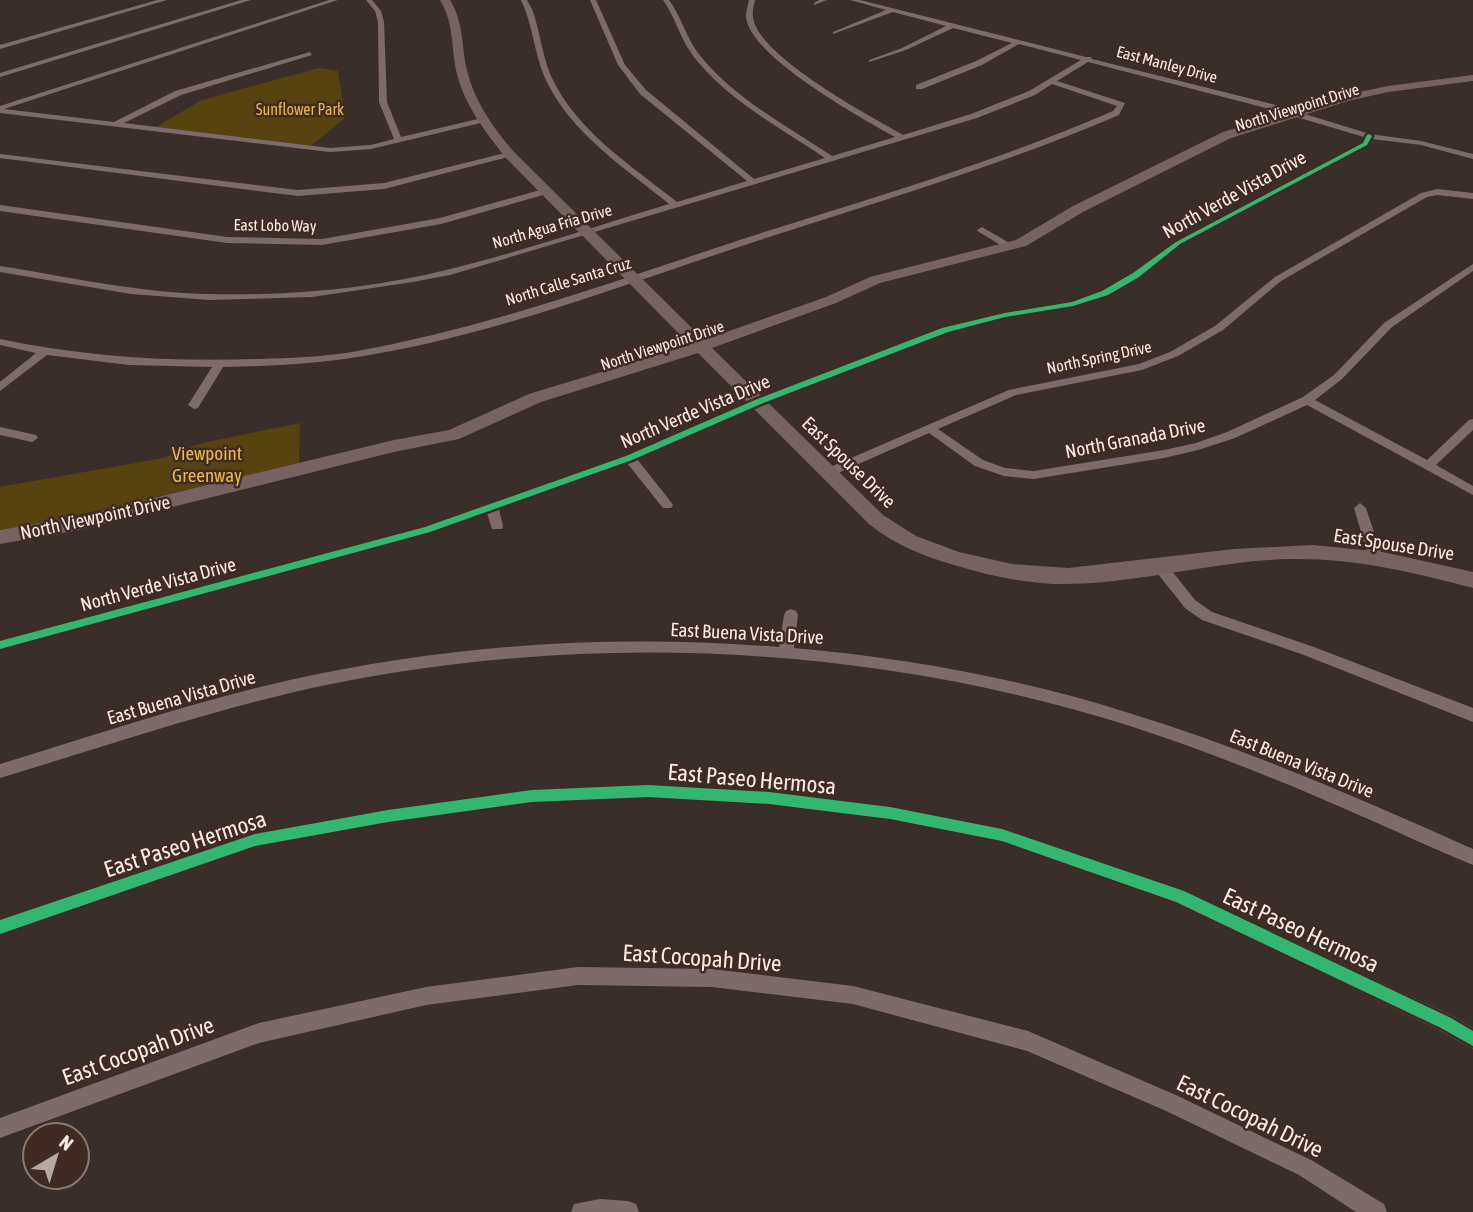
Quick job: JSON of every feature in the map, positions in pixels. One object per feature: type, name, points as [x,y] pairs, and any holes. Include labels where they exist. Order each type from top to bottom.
[{"type":"main road","name":"East Spouse Drive","points":[[445,0],[460,31],[461,68],[482,120],[509,154],[864,510],[896,533],[933,551],[981,565],[1024,573],[1067,576],[1237,555],[1293,552],[1376,559],[1473,580]]},
{"type":"main road","name":"North Viewpoint Drive","points":[[1175,160],[1177,153],[1190,141],[1352,89],[1473,72]]},
{"type":"main road","name":"North Viewpoint Drive","points":[[0,537],[79,523],[394,446],[453,435],[535,398],[698,341],[831,300],[876,280],[1010,247],[1059,218],[1227,135],[1296,113],[1388,89],[1473,78]]},
{"type":"street","points":[[0,47],[163,0]]},
{"type":"street","points":[[0,75],[248,0]]},
{"type":"street","points":[[0,110],[335,0]]},
{"type":"street","points":[[369,0],[378,11],[381,22],[383,102],[398,140]]},
{"type":"street","points":[[524,0],[548,75],[574,117],[676,205]]},
{"type":"street","points":[[593,0],[622,65],[643,92],[753,182]]},
{"type":"street","points":[[666,0],[695,53],[714,75],[738,96],[832,159]]},
{"type":"street","points":[[752,0],[747,8],[748,19],[765,45],[813,83],[901,137]]},
{"type":"street","points":[[816,4],[824,0]]},
{"type":"street","name":"East Manley Drive","points":[[853,0],[1089,58],[1296,113],[1369,136],[1421,144],[1473,157]]},
{"type":"street","points":[[835,33],[892,10]]},
{"type":"street","points":[[871,61],[917,44],[953,25]]},
{"type":"street","points":[[919,87],[979,63],[1019,42]]},
{"type":"street","points":[[116,124],[147,106],[178,93],[310,54]]},
{"type":"street","name":"North Agua Fria Drive","points":[[0,269],[173,296],[267,297],[331,293],[425,278],[974,116],[1054,82],[1089,58]]},
{"type":"street","name":"North Calle Santa Cruz","points":[[0,342],[44,352],[131,364],[289,361],[362,353],[526,312],[632,278],[1039,145],[1116,113],[1122,105],[1054,82]]},
{"type":"street","points":[[0,110],[330,150],[371,147],[482,120]]},
{"type":"street","name":"North Verde Vista Drive","points":[[0,645],[427,530],[629,458],[758,402],[945,330],[1005,315],[1073,304],[1105,293],[1136,275],[1178,243],[1365,144],[1369,136]]},
{"type":"street","points":[[0,156],[298,193],[346,192],[384,186],[509,154]]},
{"type":"street","name":"East Lobo Way","points":[[0,208],[227,240],[322,242],[441,221],[547,191]]},
{"type":"street","name":"North Spring Drive","points":[[827,473],[1013,393],[1142,367],[1174,355],[1219,328],[1278,279],[1424,195],[1460,193],[1473,196]]},
{"type":"street","points":[[982,230],[1010,247]]},
{"type":"street","name":"North Granada Drive","points":[[929,429],[979,463],[1004,472],[1034,475],[1198,446],[1231,435],[1307,400],[1338,377],[1388,325],[1473,267]]},
{"type":"street","points":[[0,388],[44,352]]},
{"type":"street","points":[[194,405],[219,364]]},
{"type":"street","points":[[1307,400],[1473,491]]},
{"type":"street","points":[[1429,465],[1473,423]]},
{"type":"street","points":[[0,431],[32,438]]},
{"type":"street","points":[[629,458],[667,505]]},
{"type":"street","points":[[492,508],[498,526]]},
{"type":"street","points":[[1360,508],[1376,559]]},
{"type":"street","points":[[1159,565],[1190,604],[1206,616],[1309,651],[1473,715]]},
{"type":"street","points":[[786,653],[791,615]]},
{"type":"street","name":"East Buena Vista Drive","points":[[0,771],[248,697],[330,678],[449,659],[540,649],[677,649],[786,653],[846,658],[954,677],[1081,705],[1229,753],[1473,857]]},
{"type":"street","name":"East Paseo Hermosa","points":[[0,927],[255,840],[388,816],[532,796],[648,791],[769,798],[890,813],[1002,835],[1179,895],[1446,1023],[1473,1039]]},
{"type":"street","name":"East Cocopah Drive","points":[[0,1128],[259,1033],[425,996],[578,976],[712,978],[853,996],[1028,1041],[1171,1103],[1306,1168],[1376,1212]]},
{"type":"street","points":[[582,1212],[628,1212]]},
{"type":"green space","name":"Sunflower Park","points":[[319,68],[338,71],[345,118],[311,146],[156,127],[202,100]]},
{"type":"green space","name":"Viewpoint Greenway","points":[[300,423],[299,464],[56,520],[0,530],[0,487],[163,458],[198,444]]},
{"type":"cycle path","points":[[0,645],[427,530],[629,458],[758,402],[945,330],[1005,315],[1073,304],[1105,293],[1136,275],[1178,243],[1365,144],[1369,136]]},
{"type":"cycle path","points":[[0,927],[255,840],[388,816],[532,796],[648,791],[769,798],[890,813],[1002,835],[1179,896],[1446,1023],[1473,1039]]}]
